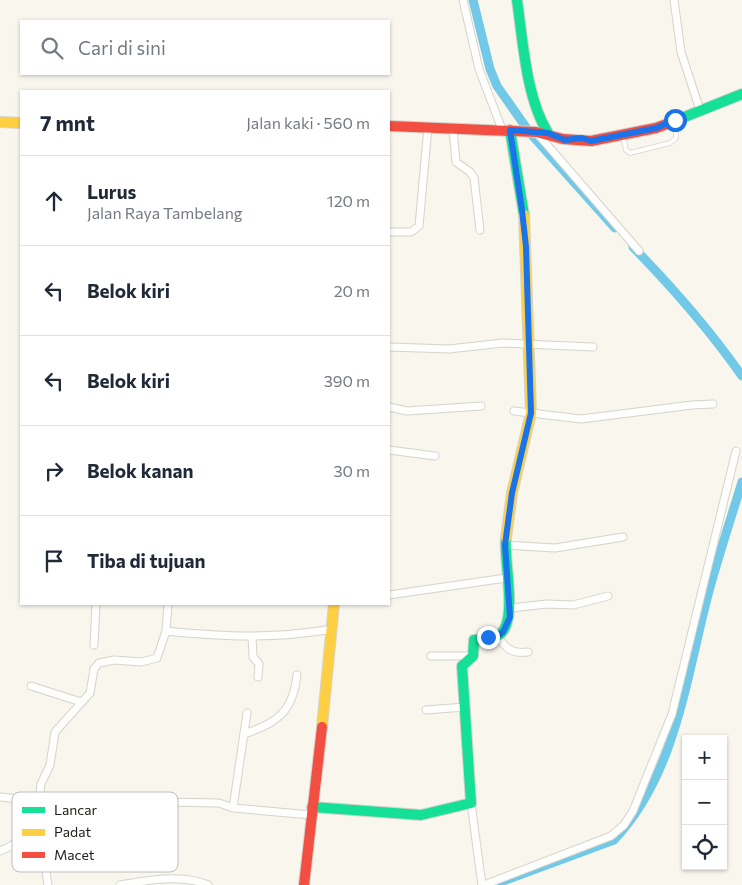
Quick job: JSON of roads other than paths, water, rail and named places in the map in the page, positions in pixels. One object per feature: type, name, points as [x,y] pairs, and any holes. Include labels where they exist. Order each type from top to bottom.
[{"type":"street","points":[[463,0],[478,69],[510,131],[522,210],[531,413],[512,493],[505,545],[506,578],[511,608],[506,627],[497,636],[476,638],[473,642],[473,656],[462,666],[471,803],[483,885],[611,836],[624,825],[633,811],[672,714],[736,451]]},
{"type":"street","points":[[517,0],[542,128],[548,133],[565,140],[582,138],[591,141],[623,136],[656,128],[700,108],[742,94]]},
{"type":"street","points":[[674,0],[681,52],[700,108]]},
{"type":"street","points":[[0,122],[20,122]]},
{"type":"street","points":[[390,126],[548,133]]},
{"type":"street","points":[[390,232],[411,232],[419,226],[428,127]]},
{"type":"street","points":[[453,129],[456,162],[470,172],[474,178],[480,230]]},
{"type":"street","points":[[536,132],[639,251]]},
{"type":"street","points":[[390,347],[449,349],[503,343],[593,347]]},
{"type":"street","points":[[514,411],[581,419],[713,404]]},
{"type":"street","points":[[390,406],[407,411],[481,406]]},
{"type":"street","points":[[390,450],[435,456]]},
{"type":"street","points":[[505,545],[555,548],[623,537]]},
{"type":"street","points":[[390,595],[506,578]]},
{"type":"street","points":[[511,608],[547,604],[573,606],[608,596]]},
{"type":"street","points":[[94,645],[96,605]]},
{"type":"street","points":[[40,792],[50,765],[54,732],[82,702],[93,687],[96,665],[103,661],[141,662],[155,659],[158,656],[166,631],[168,605]]},
{"type":"street","points":[[304,885],[333,629],[334,605]]},
{"type":"street","points":[[166,631],[252,638],[284,636],[333,629]]},
{"type":"street","points":[[497,636],[510,651],[516,654],[528,652]]},
{"type":"street","points":[[252,638],[252,657],[259,664],[258,677]]},
{"type":"street","points":[[431,656],[473,656]]},
{"type":"street","points":[[244,734],[259,729],[282,714],[294,696],[297,675]]},
{"type":"street","points":[[31,686],[82,702]]},
{"type":"street","points":[[426,710],[465,707]]},
{"type":"street","points":[[233,808],[247,713]]},
{"type":"street","points":[[178,802],[210,802],[233,808],[421,815],[438,812],[457,804],[471,803]]},
{"type":"street","points":[[0,851],[12,845]]},
{"type":"street","points":[[44,872],[48,885]]},
{"type":"street","points":[[120,885],[149,880],[172,880],[201,881],[208,885]]},
{"type":"lane","points":[[623,136],[626,150],[630,152],[670,143],[676,138],[675,120]]},
{"type":"waterway","points":[[473,0],[490,69],[497,86],[530,133],[615,228]]},
{"type":"waterway","points":[[633,247],[690,309],[742,376]]},
{"type":"waterway","points":[[498,883],[614,840],[635,814],[652,785],[666,754],[685,689],[709,591],[742,482]]}]
